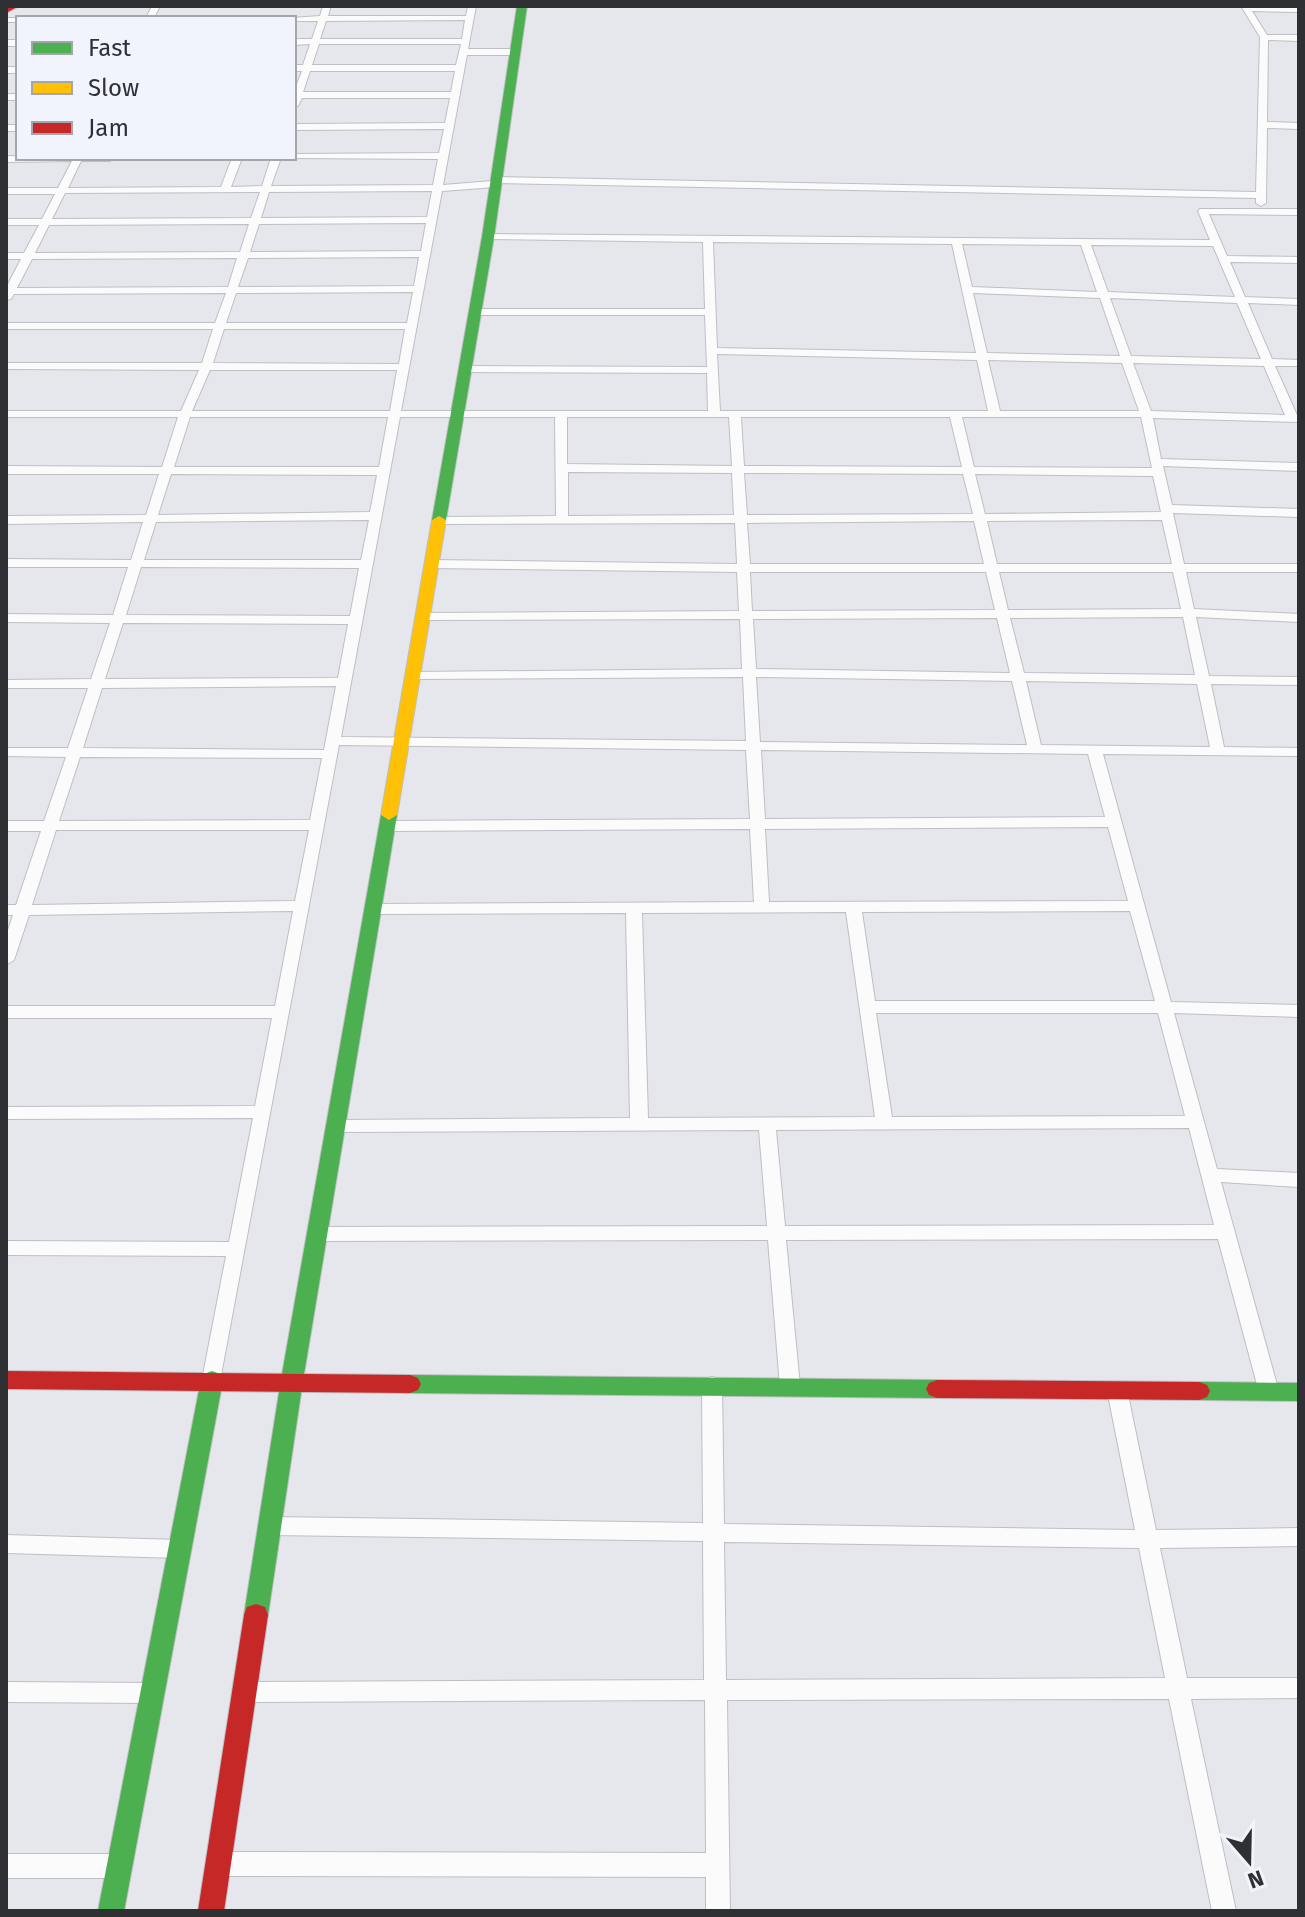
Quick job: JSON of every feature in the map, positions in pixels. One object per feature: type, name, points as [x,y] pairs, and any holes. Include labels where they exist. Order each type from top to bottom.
[{"type":"street","points":[[6,10],[14,6]]},
{"type":"street","points":[[296,96],[327,6]]},
{"type":"street","points":[[111,1911],[472,6]]},
{"type":"street","points":[[211,1911],[292,1380],[338,1126],[488,237],[522,6]]},
{"type":"street","points":[[1246,7],[1299,10]]},
{"type":"street","points":[[1246,7],[1264,37],[1261,212]]},
{"type":"street","points":[[296,19],[469,18]]},
{"type":"street","points":[[1264,37],[1299,38]]},
{"type":"street","points":[[296,42],[464,46],[515,52]]},
{"type":"street","points":[[296,68],[460,68]]},
{"type":"street","points":[[296,99],[455,95]]},
{"type":"street","points":[[1262,125],[1299,126]]},
{"type":"street","points":[[296,127],[449,126]]},
{"type":"street","points":[[296,157],[443,156]]},
{"type":"street","points":[[77,160],[7,294],[418,289]]},
{"type":"street","points":[[225,189],[236,160]]},
{"type":"street","points":[[6,960],[14,910],[50,826],[185,414],[206,367],[275,160]]},
{"type":"street","points":[[6,222],[45,222],[160,205],[225,189],[437,188],[496,182],[1261,195]]},
{"type":"street","points":[[6,191],[62,190],[255,220],[431,220]]},
{"type":"street","points":[[6,414],[1146,414],[1296,418],[1268,362],[1203,211],[1299,212]]},
{"type":"street","points":[[488,237],[1217,243]]},
{"type":"street","points":[[708,239],[714,414]]},
{"type":"street","points":[[956,241],[995,414]]},
{"type":"street","points":[[1085,242],[1146,414],[1218,751]]},
{"type":"street","points":[[6,256],[425,254]]},
{"type":"street","points":[[1224,259],[1299,260]]},
{"type":"street","points":[[967,290],[1299,302]]},
{"type":"street","points":[[475,312],[710,312]]},
{"type":"street","points":[[6,326],[411,326]]},
{"type":"street","points":[[712,351],[1299,363]]},
{"type":"street","points":[[6,366],[403,367]]},
{"type":"street","points":[[465,369],[713,370]]},
{"type":"street","points":[[735,414],[762,908]]},
{"type":"street","points":[[955,414],[1035,749]]},
{"type":"street","points":[[561,415],[562,520]]},
{"type":"street","points":[[561,468],[969,472],[1299,467]]},
{"type":"street","points":[[6,470],[384,471]]},
{"type":"street","points":[[439,521],[1299,513]]},
{"type":"street","points":[[6,520],[150,521],[375,516]]},
{"type":"street","points":[[6,563],[366,564]]},
{"type":"street","points":[[432,564],[745,568],[1299,568]]},
{"type":"street","points":[[423,617],[1188,613],[1299,618]]},
{"type":"street","points":[[6,618],[355,620]]},
{"type":"street","points":[[412,676],[750,673],[1203,677],[1299,681]]},
{"type":"street","points":[[6,684],[344,682]]},
{"type":"street","points":[[6,752],[331,748],[401,741],[1299,752]]},
{"type":"street","points":[[1094,749],[1269,1392]]},
{"type":"street","points":[[387,826],[1114,822]]},
{"type":"street","points":[[6,826],[317,825]]},
{"type":"street","points":[[14,910],[301,906]]},
{"type":"street","points":[[373,909],[1137,906]]},
{"type":"street","points":[[853,907],[884,1123]]},
{"type":"street","points":[[634,908],[639,1124]]},
{"type":"street","points":[[867,1007],[1164,1007],[1299,1011]]},
{"type":"street","points":[[6,1012],[281,1012]]},
{"type":"street","points":[[6,1113],[262,1112]]},
{"type":"street","points":[[338,1126],[1196,1122]]},
{"type":"street","points":[[767,1123],[790,1386]]},
{"type":"street","points":[[1210,1175],[1299,1180]]},
{"type":"street","points":[[317,1234],[1226,1232]]},
{"type":"street","points":[[6,1248],[236,1249]]},
{"type":"street","points":[[6,1380],[292,1380],[1299,1392]]},
{"type":"street","points":[[712,1385],[718,1911]]},
{"type":"street","points":[[1117,1390],[1224,1911]]},
{"type":"street","points":[[270,1526],[1148,1539],[1299,1537]]},
{"type":"street","points":[[6,1544],[180,1549]]},
{"type":"street","points":[[245,1692],[1299,1688]]},
{"type":"street","points":[[6,1692],[152,1693]]},
{"type":"street","points":[[218,1864],[718,1865]]},
{"type":"street","points":[[6,1866],[120,1866]]},
{"type":"traffic: fast","points":[[439,520],[488,237],[522,6]]},
{"type":"traffic: fast","points":[[256,1615],[292,1380],[389,815]]},
{"type":"traffic: fast","points":[[111,1911],[212,1380]]},
{"type":"traffic: fast","points":[[410,1384],[937,1389]]},
{"type":"traffic: fast","points":[[1199,1391],[1299,1392]]},
{"type":"traffic: slow","points":[[389,815],[439,520]]},
{"type":"traffic: jam","points":[[6,10],[14,6]]},
{"type":"traffic: jam","points":[[6,1380],[410,1384]]},
{"type":"traffic: jam","points":[[937,1389],[1199,1391]]},
{"type":"traffic: jam","points":[[211,1911],[256,1615]]}]
